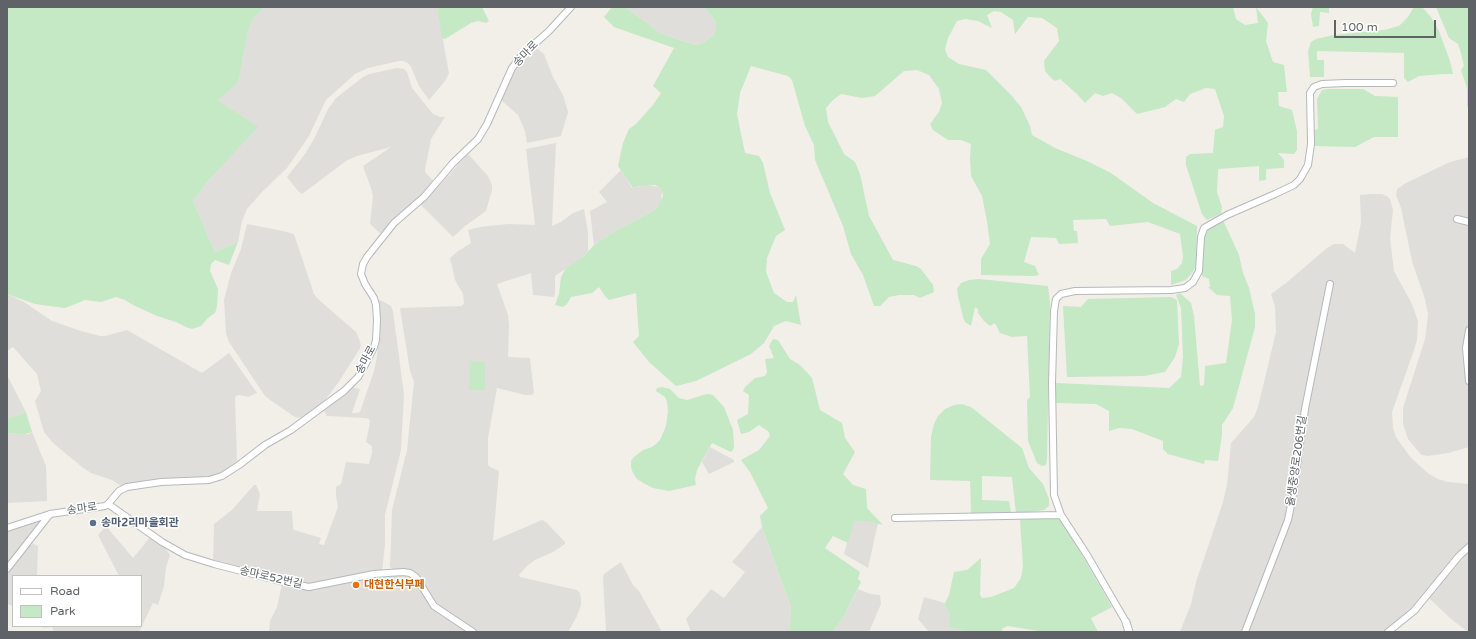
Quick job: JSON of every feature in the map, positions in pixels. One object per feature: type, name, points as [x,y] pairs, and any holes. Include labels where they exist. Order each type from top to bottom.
[{"type":"street","name":"송마로","points":[[7,528],[50,514],[100,507],[108,504],[119,491],[127,487],[161,482],[209,480],[222,476],[239,465],[264,445],[291,430],[344,391],[358,377],[365,366],[374,347],[377,332],[377,312],[374,298],[365,284],[361,274],[363,264],[367,257],[394,223],[424,197],[453,163],[478,139],[487,124],[512,68],[522,55],[549,31],[571,7]]},
{"type":"street","points":[[1129,632],[1126,622],[1087,555],[1061,515],[1054,495],[1052,384],[1054,311],[1056,299],[1061,294],[1076,291],[1171,290],[1184,288],[1193,282],[1199,271],[1201,237],[1204,228],[1227,215],[1294,185],[1300,179],[1308,165],[1311,144],[1310,93],[1314,87],[1322,84],[1345,83],[1393,84]]},
{"type":"street","points":[[1457,219],[1469,222]]},
{"type":"street","name":"율생중앙로206번길","points":[[1245,632],[1288,520],[1305,409],[1330,284]]},
{"type":"street","points":[[1469,330],[1466,348],[1469,381]]},
{"type":"street","name":"송마로52번길","points":[[108,504],[162,542],[186,555],[214,564],[288,583],[308,587],[374,574],[410,573],[416,577],[434,606],[474,632]]},
{"type":"street","points":[[7,569],[50,514]]},
{"type":"street","points":[[895,518],[1061,515]]},
{"type":"street","points":[[1388,632],[1414,611],[1459,556],[1469,547]]},
{"type":"shaded area","points":[[265,7],[437,7],[449,73],[445,81],[429,100],[419,86],[411,67],[404,61],[368,68],[355,74],[326,100],[309,136],[287,168],[247,209],[242,221],[238,242],[215,252],[193,202],[207,182],[257,127],[218,100],[236,85],[239,79],[248,31],[253,19]]},
{"type":"shaded area","points":[[625,7],[704,7],[716,22],[716,30],[713,36],[703,43],[695,45],[662,34]]},
{"type":"shaded area","points":[[536,48],[544,54],[553,77],[563,95],[568,112],[561,136],[527,143],[525,131],[518,115],[501,100],[514,71]]},
{"type":"shaded area","points":[[397,68],[404,69],[407,72],[412,88],[433,114],[440,117],[445,117],[431,139],[425,170],[434,182],[422,196],[395,218],[382,233],[380,233],[370,223],[373,197],[363,166],[391,147],[357,156],[346,161],[302,194],[287,177],[305,154],[328,109],[336,98],[369,74]]},
{"type":"shaded area","points":[[556,143],[552,226],[561,222],[573,213],[584,209],[588,232],[588,251],[583,257],[555,276],[554,297],[533,295],[531,273],[497,284],[508,315],[508,357],[530,358],[534,393],[532,395],[525,395],[497,388],[488,438],[488,465],[499,471],[493,541],[542,520],[546,522],[565,542],[565,544],[553,552],[535,560],[519,575],[520,577],[577,590],[580,593],[581,605],[568,632],[477,632],[440,607],[426,589],[407,570],[393,569],[390,567],[392,510],[407,450],[414,382],[410,371],[400,308],[461,306],[464,304],[463,294],[455,280],[450,258],[471,243],[468,230],[508,224],[535,225],[526,149]]},
{"type":"shaded area","points":[[468,154],[488,176],[492,185],[492,190],[486,211],[465,226],[453,237],[421,205]]},
{"type":"shaded area","points":[[1469,157],[1469,447],[1448,453],[1428,456],[1422,455],[1408,439],[1403,424],[1403,408],[1425,339],[1428,314],[1425,299],[1412,261],[1401,208],[1396,195],[1397,189],[1406,183],[1450,162]]},
{"type":"shaded area","points":[[621,170],[632,188],[647,185],[659,187],[662,191],[661,202],[653,211],[612,233],[594,245],[590,211],[607,202],[599,192]]},
{"type":"shaded area","points":[[1382,194],[1390,199],[1393,210],[1390,238],[1394,271],[1412,304],[1418,321],[1417,340],[1392,412],[1393,428],[1396,437],[1411,458],[1429,474],[1448,482],[1469,484],[1469,543],[1443,571],[1414,607],[1384,632],[1180,632],[1191,604],[1196,582],[1223,502],[1227,485],[1231,443],[1254,417],[1258,407],[1276,332],[1275,306],[1271,294],[1327,248],[1334,244],[1343,244],[1355,253],[1361,222],[1360,195]]},
{"type":"shaded area","points":[[247,224],[294,234],[314,294],[356,332],[360,341],[361,346],[359,350],[338,383],[322,404],[302,418],[295,417],[265,396],[229,342],[226,333],[224,300],[231,273],[241,249]]},
{"type":"shaded area","points":[[7,294],[24,302],[52,321],[81,331],[105,336],[127,330],[202,373],[229,353],[257,393],[248,397],[240,395],[236,396],[235,398],[237,461],[225,471],[207,477],[145,481],[121,486],[112,480],[91,473],[82,467],[53,443],[44,432],[35,401],[41,391],[37,374],[13,347],[7,351]]},
{"type":"shaded area","points":[[380,300],[391,306],[393,311],[404,395],[401,450],[385,515],[385,545],[382,571],[305,584],[296,583],[213,561],[214,524],[232,510],[254,485],[256,485],[260,494],[257,511],[292,511],[294,530],[321,538],[319,544],[324,545],[338,507],[336,487],[341,484],[346,462],[369,464],[372,446],[366,442],[370,422],[369,419],[327,416],[323,409],[352,387],[360,389],[352,413],[360,412],[374,371],[377,356],[380,321],[378,302]]},
{"type":"shaded area","points":[[7,375],[26,412],[7,419]]},
{"type":"shaded area","points":[[32,432],[46,466],[47,501],[7,503],[7,433],[29,434]]},
{"type":"shaded area","points":[[710,447],[734,460],[734,462],[709,474],[702,462]]},
{"type":"shaded area","points":[[37,521],[40,523],[7,565],[7,531]]},
{"type":"shaded area","points":[[853,521],[878,523],[868,568],[844,554]]},
{"type":"shaded area","points":[[106,526],[133,558],[150,537],[165,548],[170,555],[166,567],[164,586],[158,605],[153,603],[142,626],[142,575],[118,575],[98,535]]},
{"type":"shaded area","points":[[762,527],[791,607],[789,632],[691,632],[686,619],[711,589],[724,598],[745,572],[732,562]]},
{"type":"shaded area","points":[[33,544],[38,546],[37,575],[12,575],[12,606],[7,604],[7,573],[29,546]]},
{"type":"shaded area","points":[[1469,552],[1468,632],[1451,619],[1429,598],[1455,566]]},
{"type":"shaded area","points":[[621,562],[633,585],[639,591],[662,632],[606,632],[603,577],[604,574]]},
{"type":"shaded area","points":[[404,575],[413,579],[432,607],[438,613],[469,632],[269,632],[270,621],[277,607],[282,584],[303,589],[310,589],[368,578]]},
{"type":"shaded area","points":[[858,589],[870,594],[880,595],[881,604],[869,632],[833,632],[844,616]]},
{"type":"shaded area","points":[[924,597],[945,603],[944,605],[950,614],[971,632],[929,632],[918,619]]},
{"type":"shaded area","points":[[52,627],[141,627],[139,632],[54,632]]},
{"type":"green space","points":[[7,7],[265,7],[253,19],[248,31],[239,79],[236,85],[218,100],[258,127],[207,182],[193,202],[215,252],[238,242],[229,265],[215,260],[211,264],[210,271],[218,289],[217,307],[215,313],[201,326],[192,329],[186,327],[157,316],[116,297],[101,302],[85,300],[65,308],[35,304],[7,294]]},
{"type":"green space","points":[[437,7],[482,7],[489,21],[486,23],[478,21],[471,23],[445,39],[442,38]]},
{"type":"green space","points":[[612,7],[625,7],[662,34],[695,45],[703,43],[713,36],[716,30],[716,22],[704,7],[1233,7],[1236,19],[1245,25],[1258,23],[1256,7],[1268,23],[1266,41],[1273,62],[1284,65],[1287,92],[1278,92],[1279,106],[1292,110],[1297,131],[1297,150],[1294,154],[1278,153],[1284,160],[1284,168],[1266,169],[1266,180],[1259,181],[1259,166],[1218,169],[1217,192],[1222,207],[1221,214],[1207,220],[1202,214],[1186,165],[1186,157],[1190,154],[1213,153],[1215,130],[1223,127],[1224,116],[1215,89],[1206,88],[1190,94],[1184,102],[1176,99],[1165,107],[1137,114],[1121,98],[1112,93],[1103,96],[1095,93],[1085,103],[1060,79],[1055,81],[1045,71],[1044,61],[1059,41],[1057,28],[1042,18],[1028,17],[1015,34],[1013,20],[1001,12],[994,11],[987,15],[992,28],[978,21],[965,19],[957,21],[948,38],[945,49],[948,57],[959,64],[986,70],[1021,107],[1030,126],[1032,135],[1055,148],[1111,173],[1153,203],[1197,226],[1196,266],[1186,280],[1171,285],[1171,271],[1177,269],[1182,263],[1183,257],[1180,234],[1148,222],[1110,226],[1106,219],[1073,220],[1074,231],[1077,231],[1078,243],[1059,244],[1056,238],[1031,237],[1024,262],[1035,266],[1039,275],[981,275],[981,259],[990,244],[982,196],[971,176],[971,144],[961,140],[948,140],[933,130],[930,124],[939,112],[942,103],[939,89],[929,75],[917,70],[904,71],[875,96],[862,98],[841,94],[826,108],[828,122],[844,154],[855,162],[860,174],[869,216],[893,260],[916,266],[921,269],[933,285],[934,292],[920,298],[914,295],[899,295],[889,297],[880,306],[874,306],[863,275],[851,254],[843,226],[815,160],[814,145],[805,126],[792,80],[788,76],[751,66],[740,93],[737,114],[745,153],[759,156],[763,163],[770,193],[785,230],[776,236],[767,258],[766,272],[774,293],[787,302],[793,302],[796,295],[801,325],[786,321],[774,326],[764,343],[751,354],[696,381],[676,386],[649,362],[633,342],[639,336],[636,293],[609,300],[599,287],[592,293],[571,297],[567,304],[563,307],[555,305],[559,294],[561,277],[566,268],[583,257],[594,245],[612,233],[653,211],[658,207],[663,196],[662,191],[655,185],[633,188],[618,166],[623,143],[629,129],[636,124],[653,105],[661,93],[653,86],[674,48],[614,27],[604,17]]},
{"type":"green space","points":[[1313,7],[1329,7],[1329,13],[1320,12],[1319,26],[1313,27],[1311,14]]},
{"type":"green space","points":[[1414,7],[1422,7],[1431,17],[1439,31],[1453,74],[1419,76],[1408,82],[1404,78],[1404,53],[1317,51],[1317,60],[1324,60],[1324,77],[1310,77],[1308,51],[1311,42],[1316,39],[1334,35],[1384,30],[1399,26],[1408,17]]},
{"type":"green space","points":[[1436,7],[1469,7],[1469,107],[1467,107],[1467,88],[1461,70],[1464,66],[1461,53],[1458,44],[1449,38]]},
{"type":"green space","points":[[1363,89],[1375,96],[1398,97],[1398,137],[1374,137],[1355,147],[1315,146],[1314,130],[1318,129],[1317,99],[1322,90]]},
{"type":"green space","points":[[1223,220],[1239,255],[1243,273],[1249,288],[1255,314],[1255,327],[1233,408],[1222,425],[1218,461],[1205,460],[1204,464],[1168,454],[1163,449],[1163,441],[1132,429],[1119,428],[1109,431],[1109,411],[1096,404],[1056,403],[1055,383],[1169,388],[1181,377],[1183,357],[1181,308],[1176,295],[1180,293],[1191,303],[1194,316],[1200,386],[1204,385],[1205,366],[1226,363],[1232,320],[1230,296],[1217,295],[1208,287],[1210,287],[1209,279],[1202,276],[1202,242],[1205,229]]},
{"type":"green space","points":[[979,279],[1048,286],[1050,303],[1046,465],[1042,466],[1037,463],[1028,441],[1027,400],[1030,397],[1027,336],[1012,337],[1000,333],[995,323],[990,326],[984,321],[978,313],[978,309],[975,307],[971,326],[965,322],[963,317],[957,289],[961,283]]},
{"type":"green space","points":[[1171,297],[1177,300],[1179,344],[1175,357],[1165,372],[1144,376],[1067,377],[1063,306],[1081,307],[1088,299]]},
{"type":"green space","points":[[773,339],[778,340],[790,359],[800,365],[812,378],[820,410],[842,423],[845,438],[855,452],[843,474],[853,485],[866,489],[867,508],[883,525],[867,521],[854,521],[848,543],[833,536],[825,548],[860,572],[858,579],[861,582],[844,616],[833,632],[789,632],[791,607],[762,527],[760,516],[768,508],[750,472],[741,460],[759,450],[770,436],[769,432],[759,425],[749,432],[741,434],[737,420],[748,414],[749,395],[743,391],[745,387],[755,378],[765,376],[767,372],[765,359],[774,358],[769,346]]},
{"type":"green space","points":[[470,361],[485,362],[485,390],[469,390]]},
{"type":"green space","points":[[662,387],[670,389],[679,398],[687,400],[707,394],[713,395],[724,407],[733,430],[734,447],[731,452],[712,443],[697,470],[695,479],[696,485],[669,491],[653,488],[637,479],[631,467],[631,461],[634,457],[643,450],[652,447],[660,440],[666,426],[668,411],[667,402],[665,397],[656,391],[657,388]]},
{"type":"green space","points":[[962,404],[971,407],[1022,448],[1029,468],[1043,484],[1049,499],[1049,506],[1044,510],[1016,514],[1012,477],[982,476],[982,500],[1009,501],[1011,513],[971,513],[970,481],[930,480],[931,437],[934,424],[938,416],[945,409],[954,405]]},
{"type":"green space","points":[[26,412],[32,432],[25,434],[7,433],[7,419]]},
{"type":"green space","points":[[1052,517],[1060,519],[1067,529],[1112,607],[1091,618],[1098,632],[1044,632],[1008,626],[1003,628],[1001,632],[972,632],[949,627],[950,614],[944,605],[949,595],[954,572],[967,570],[981,558],[980,595],[982,598],[991,597],[1014,588],[1021,578],[1023,566],[1020,520]]},
{"type":"place","name":"송마2리마을회관","points":[[93,523]]},
{"type":"place","name":"대현한식부페","points":[[356,585]]}]
